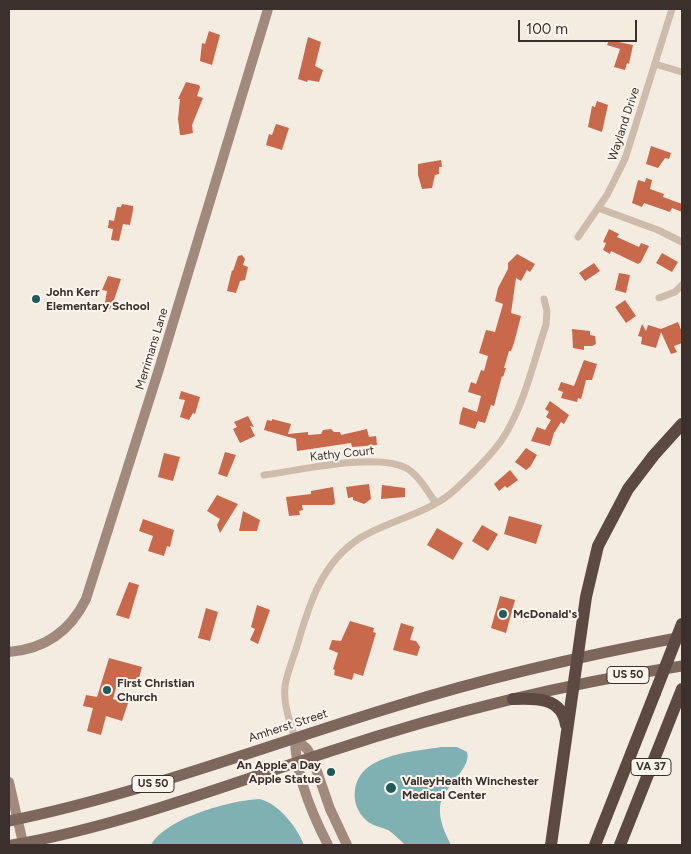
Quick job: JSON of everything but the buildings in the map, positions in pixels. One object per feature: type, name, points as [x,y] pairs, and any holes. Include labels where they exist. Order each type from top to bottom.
[{"type":"highway","points":[[551,845],[591,573],[604,531],[620,501],[640,472],[682,424]]},
{"type":"highway","name":"VA 37","points":[[595,845],[682,624]]},
{"type":"highway","name":"VA 37","points":[[620,845],[682,689]]},
{"type":"highway","points":[[513,699],[539,699],[558,706],[565,716],[567,733]]},
{"type":"main road","name":"Merrimans Lane","points":[[9,652],[37,647],[54,639],[69,626],[86,599],[162,361],[268,9]]},
{"type":"main road","name":"US 50","points":[[577,659],[682,637]]},
{"type":"main road","name":"Amherst Street","points":[[13,820],[131,791],[295,738],[463,687],[577,659]]},
{"type":"main road","name":"US 50","points":[[20,845],[121,819],[445,715],[574,685],[682,666]]},
{"type":"main road","points":[[295,738],[307,749],[312,757],[330,809],[347,845]]},
{"type":"main road","points":[[295,738],[297,762],[317,821],[328,845]]},
{"type":"main road","points":[[9,782],[13,820],[20,845]]},
{"type":"street","name":"Wayland Drive","points":[[578,237],[617,177],[625,159],[672,9]]},
{"type":"street","points":[[655,64],[682,72]]},
{"type":"street","points":[[598,208],[658,230],[682,242]]},
{"type":"street","points":[[659,298],[675,292],[682,285]]},
{"type":"street","points":[[295,738],[286,704],[285,687],[302,629],[320,582],[338,557],[359,539],[436,503],[456,489],[489,455],[512,420],[546,325],[547,311],[544,299]]},
{"type":"street","name":"Kathy Court","points":[[264,475],[370,461],[389,462],[412,472],[436,503]]},
{"type":"water","points":[[441,747],[457,747],[467,752],[465,765],[446,792],[440,807],[441,822],[451,845],[405,845],[388,830],[372,824],[364,818],[357,807],[355,790],[359,778],[366,769],[377,762],[402,753]]},
{"type":"water","points":[[260,799],[274,806],[286,817],[297,831],[304,845],[151,845],[159,835],[170,827],[200,812],[233,803]]},
{"type":"place","name":"John Kerr Elementary School","points":[[36,299]]},
{"type":"place","name":"McDonald's","points":[[503,614]]},
{"type":"place","name":"First Christian Church","points":[[107,690]]},
{"type":"place","name":"An Apple a Day Apple Statue","points":[[331,772]]},
{"type":"place","name":"ValleyHealth Winchester Medical Center","points":[[391,788]]}]
